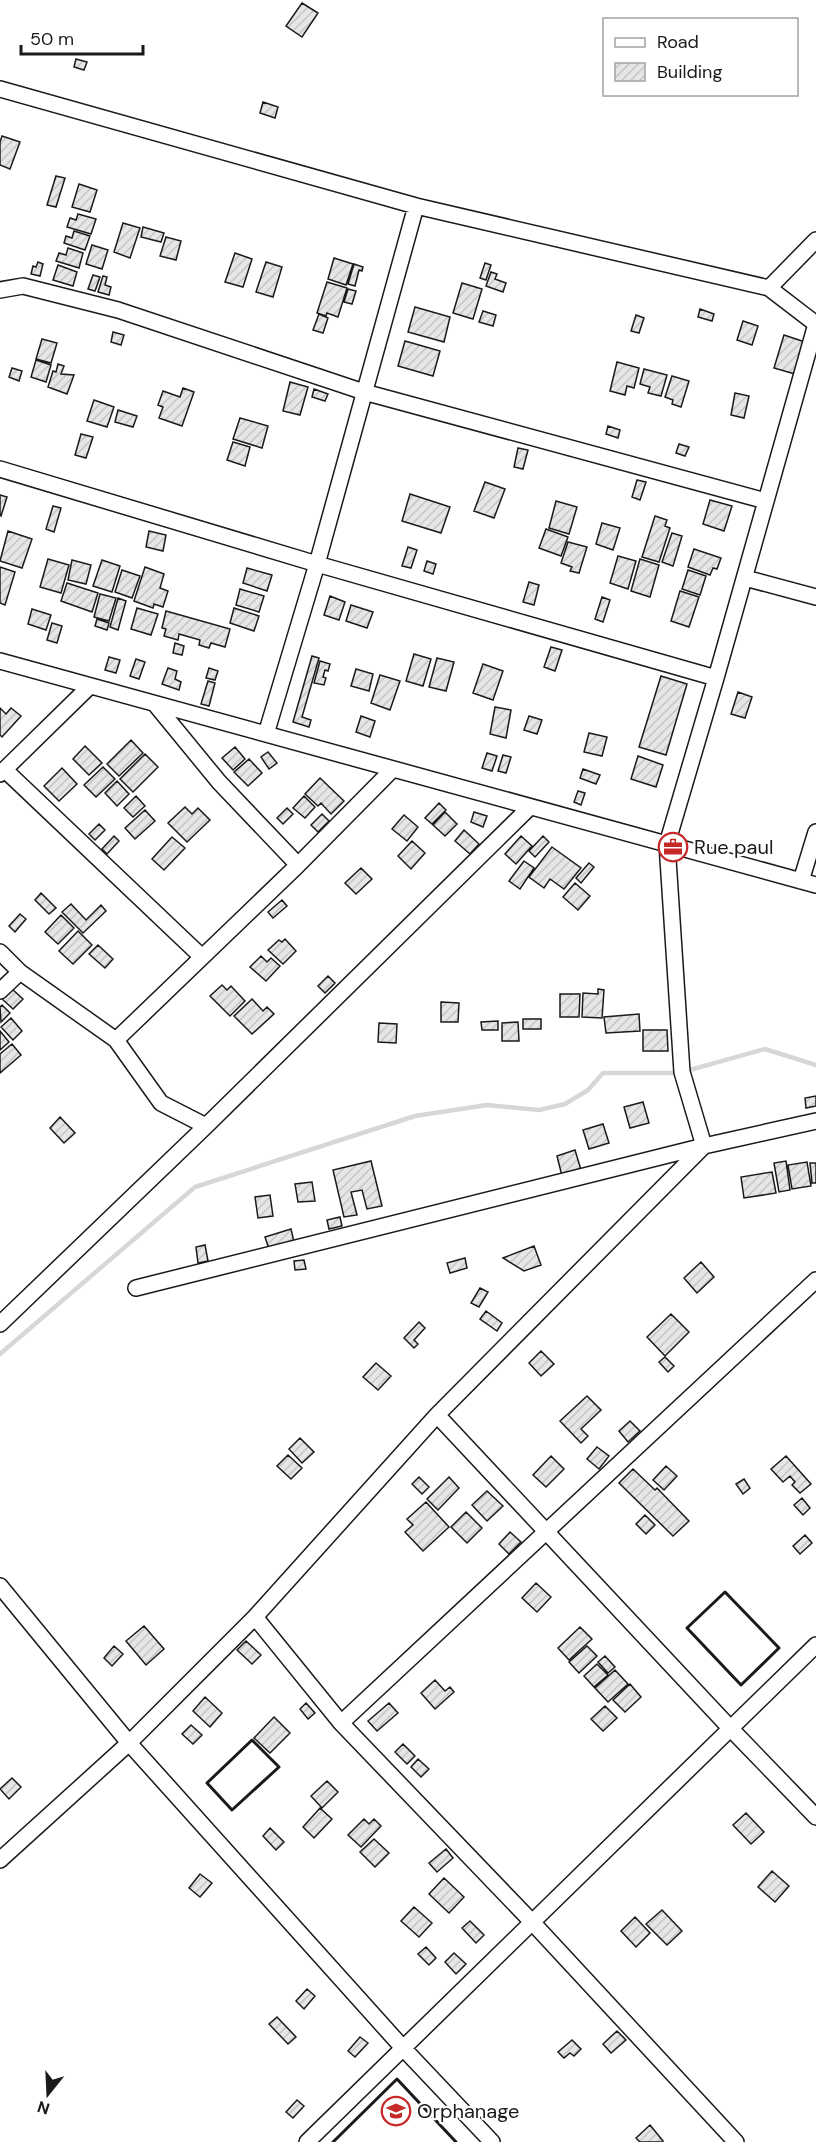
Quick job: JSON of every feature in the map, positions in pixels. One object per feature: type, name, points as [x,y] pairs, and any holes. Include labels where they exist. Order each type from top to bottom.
[{"type":"street","points":[[0,89],[416,206],[768,288],[816,324],[667,844],[682,1072],[704,1146]]},
{"type":"street","points":[[266,734],[317,564],[416,206]]},
{"type":"street","points":[[768,288],[816,240]]},
{"type":"street","points":[[0,290],[23,286],[118,310],[364,392],[766,501]]},
{"type":"street","points":[[0,469],[317,564],[716,678]]},
{"type":"street","points":[[745,578],[816,597]]},
{"type":"street","points":[[0,661],[809,883],[816,832]]},
{"type":"street","points":[[90,686],[2,772],[202,957]]},
{"type":"street","points":[[155,704],[219,782],[298,865]]},
{"type":"street","points":[[116,1040],[298,865],[393,769]]},
{"type":"street","points":[[0,1324],[206,1126],[530,807]]},
{"type":"street","points":[[0,952],[20,972],[116,1040],[161,1103],[206,1126]]},
{"type":"street","points":[[0,991],[20,972]]},
{"type":"street","points":[[136,1288],[704,1146],[816,1121]]},
{"type":"street","points":[[0,1860],[129,1743],[255,1617],[437,1415],[704,1146]]},
{"type":"street","points":[[341,1723],[816,1280]]},
{"type":"street","points":[[437,1415],[731,1729],[816,1816]]},
{"type":"street","points":[[0,1586],[129,1743],[403,2048],[492,2142]]},
{"type":"street","points":[[255,1617],[341,1723],[736,2142]]},
{"type":"street","points":[[307,2142],[816,1645]]},
{"type":"building","points":[[302,3],[318,13],[302,37],[286,26]]},
{"type":"building","points":[[76,59],[87,62],[84,70],[74,67]]},
{"type":"building","points":[[263,102],[278,107],[275,118],[260,113]]},
{"type":"building","points":[[2,136],[20,142],[10,169],[0,165]]},
{"type":"building","points":[[56,176],[65,178],[56,207],[47,205]]},
{"type":"building","points":[[79,184],[97,190],[90,212],[72,207]]},
{"type":"building","points":[[78,214],[96,219],[91,234],[67,227],[70,218],[76,220]]},
{"type":"building","points":[[123,223],[140,228],[130,258],[114,252]]},
{"type":"building","points":[[143,227],[164,233],[161,242],[141,237]]},
{"type":"building","points":[[74,231],[90,236],[85,250],[64,243],[66,236],[72,238]]},
{"type":"building","points":[[166,237],[181,241],[176,260],[160,256]]},
{"type":"building","points":[[92,245],[108,250],[102,269],[86,264]]},
{"type":"building","points":[[68,248],[83,253],[79,268],[56,261],[59,253],[66,255]]},
{"type":"building","points":[[235,253],[252,259],[243,287],[225,282]]},
{"type":"building","points":[[334,258],[353,264],[346,285],[328,279]]},
{"type":"building","points":[[38,262],[43,264],[40,276],[31,274],[33,266],[36,267]]},
{"type":"building","points":[[266,262],[282,267],[273,297],[256,292]]},
{"type":"building","points":[[485,263],[491,265],[486,280],[480,278]]},
{"type":"building","points":[[354,264],[363,267],[362,271],[359,270],[355,286],[348,284]]},
{"type":"building","points":[[58,265],[77,272],[73,286],[53,280]]},
{"type":"building","points":[[491,272],[497,274],[495,279],[506,283],[503,292],[486,286]]},
{"type":"building","points":[[93,275],[100,277],[95,291],[88,289]]},
{"type":"building","points":[[103,276],[107,277],[105,285],[111,287],[109,295],[98,292]]},
{"type":"building","points":[[327,282],[347,288],[338,317],[327,313],[326,316],[317,313]]},
{"type":"building","points":[[462,283],[482,289],[473,319],[453,313]]},
{"type":"building","points":[[348,289],[356,291],[352,304],[344,302]]},
{"type":"building","points":[[415,307],[450,317],[444,342],[408,332]]},
{"type":"building","points":[[700,309],[714,314],[712,321],[698,317]]},
{"type":"building","points":[[483,311],[496,315],[493,326],[479,322]]},
{"type":"building","points":[[319,314],[328,318],[323,333],[313,330]]},
{"type":"building","points":[[636,315],[644,318],[639,333],[631,331]]},
{"type":"building","points":[[743,321],[758,326],[752,345],[737,340]]},
{"type":"building","points":[[113,332],[124,335],[121,345],[111,342]]},
{"type":"building","points":[[784,335],[805,342],[795,374],[774,368]]},
{"type":"building","points":[[42,339],[57,343],[51,363],[36,359]]},
{"type":"building","points":[[405,341],[440,351],[433,376],[398,366]]},
{"type":"building","points":[[36,360],[51,365],[46,382],[31,377]]},
{"type":"building","points":[[617,362],[639,368],[634,388],[627,386],[625,395],[610,391]]},
{"type":"building","points":[[58,364],[64,366],[61,374],[74,375],[67,394],[48,387]]},
{"type":"building","points":[[12,368],[22,371],[19,381],[9,377]]},
{"type":"building","points":[[644,369],[667,375],[661,396],[648,393],[650,387],[640,384]]},
{"type":"building","points":[[672,376],[689,381],[681,407],[672,404],[673,400],[665,397]]},
{"type":"building","points":[[290,382],[308,387],[300,415],[283,411]]},
{"type":"building","points":[[183,388],[194,392],[182,426],[159,418],[163,407],[158,405],[163,391],[180,397]]},
{"type":"building","points":[[314,389],[328,394],[325,401],[312,397]]},
{"type":"building","points":[[735,393],[749,396],[744,418],[731,415]]},
{"type":"building","points":[[94,400],[114,407],[107,427],[87,421]]},
{"type":"building","points":[[118,410],[137,416],[133,427],[115,422]]},
{"type":"building","points":[[240,418],[268,426],[262,448],[233,439]]},
{"type":"building","points":[[608,426],[620,430],[618,438],[606,434]]},
{"type":"building","points":[[81,434],[93,437],[86,458],[75,455]]},
{"type":"building","points":[[233,442],[250,447],[245,466],[227,460]]},
{"type":"building","points":[[679,444],[689,447],[685,456],[676,453]]},
{"type":"building","points":[[518,448],[528,450],[523,469],[514,467]]},
{"type":"building","points":[[637,480],[646,482],[640,500],[632,497]]},
{"type":"building","points":[[485,482],[505,489],[494,518],[474,511]]},
{"type":"building","points":[[410,494],[450,507],[441,533],[402,521]]},
{"type":"building","points":[[0,495],[7,497],[1,516],[0,515]]},
{"type":"building","points":[[710,500],[732,506],[724,531],[703,524]]},
{"type":"building","points":[[556,501],[577,507],[569,534],[549,528]]},
{"type":"building","points":[[53,506],[61,508],[54,532],[46,529]]},
{"type":"building","points":[[655,516],[667,520],[665,526],[670,528],[659,562],[642,557]]},
{"type":"building","points":[[602,523],[620,528],[613,550],[596,544]]},
{"type":"building","points":[[546,529],[568,537],[561,556],[539,548]]},
{"type":"building","points":[[8,531],[32,539],[22,568],[0,561]]},
{"type":"building","points":[[149,531],[166,535],[163,551],[146,547]]},
{"type":"building","points":[[672,533],[682,536],[673,566],[662,562]]},
{"type":"building","points":[[568,542],[587,547],[579,573],[570,571],[572,567],[561,563]]},
{"type":"building","points":[[408,547],[417,550],[411,568],[402,566]]},
{"type":"building","points":[[694,549],[721,558],[717,569],[713,568],[710,575],[688,567]]},
{"type":"building","points":[[618,556],[636,561],[628,589],[610,583]]},
{"type":"building","points":[[48,559],[69,565],[61,593],[40,587]]},
{"type":"building","points":[[640,559],[659,565],[650,597],[631,591]]},
{"type":"building","points":[[72,560],[91,565],[86,584],[68,580]]},
{"type":"building","points":[[102,560],[120,566],[112,592],[93,586]]},
{"type":"building","points":[[427,561],[436,564],[433,574],[424,571]]},
{"type":"building","points":[[0,567],[15,572],[5,605],[0,603]]},
{"type":"building","points":[[145,567],[164,574],[160,588],[168,591],[163,607],[154,604],[153,608],[134,601]]},
{"type":"building","points":[[247,568],[272,575],[267,591],[243,583]]},
{"type":"building","points":[[122,570],[140,576],[132,598],[115,592]]},
{"type":"building","points":[[688,570],[706,576],[700,595],[682,589]]},
{"type":"building","points":[[529,582],[539,585],[534,605],[523,602]]},
{"type":"building","points":[[67,583],[98,593],[92,612],[61,601]]},
{"type":"building","points":[[240,589],[264,596],[259,612],[236,605]]},
{"type":"building","points":[[680,591],[699,597],[689,627],[671,621]]},
{"type":"building","points":[[100,594],[116,598],[109,621],[94,617]]},
{"type":"building","points":[[330,596],[345,602],[339,620],[324,615]]},
{"type":"building","points":[[602,597],[610,600],[603,622],[595,619]]},
{"type":"building","points":[[118,598],[126,601],[118,630],[110,627]]},
{"type":"building","points":[[351,605],[373,612],[367,628],[346,621]]},
{"type":"building","points":[[137,608],[158,614],[151,635],[131,629]]},
{"type":"building","points":[[234,608],[259,616],[254,631],[230,623]]},
{"type":"building","points":[[32,609],[51,615],[46,630],[28,624]]},
{"type":"building","points":[[166,611],[230,629],[225,647],[211,643],[209,648],[199,645],[200,640],[179,634],[178,640],[164,636],[166,629],[162,628]]},
{"type":"building","points":[[97,619],[109,623],[107,630],[95,626]]},
{"type":"building","points":[[52,623],[62,626],[57,643],[47,640]]},
{"type":"building","points":[[175,643],[184,646],[182,655],[173,653]]},
{"type":"building","points":[[551,647],[562,650],[555,671],[544,667]]},
{"type":"building","points":[[414,654],[431,659],[423,686],[406,681]]},
{"type":"building","points":[[312,656],[319,658],[302,717],[311,720],[309,727],[293,722]]},
{"type":"building","points":[[109,657],[120,660],[116,673],[105,670]]},
{"type":"building","points":[[437,658],[454,662],[446,691],[429,687]]},
{"type":"building","points":[[136,659],[145,662],[139,679],[130,676]]},
{"type":"building","points":[[320,661],[330,664],[323,677],[326,678],[324,685],[314,683]]},
{"type":"building","points":[[483,664],[503,671],[493,700],[473,693]]},
{"type":"building","points":[[168,668],[177,671],[175,679],[181,682],[179,690],[162,684]]},
{"type":"building","points":[[209,668],[218,671],[215,680],[206,678]]},
{"type":"building","points":[[356,669],[373,674],[369,691],[351,686]]},
{"type":"building","points":[[380,675],[400,681],[390,710],[371,703]]},
{"type":"building","points":[[661,676],[687,684],[666,755],[639,747]]},
{"type":"building","points":[[208,681],[215,683],[209,706],[201,704]]},
{"type":"building","points":[[738,692],[752,697],[745,718],[731,714]]},
{"type":"building","points":[[495,707],[511,710],[506,738],[490,734]]},
{"type":"building","points":[[0,708],[6,714],[11,708],[21,716],[2,737],[0,735]]},
{"type":"building","points":[[361,716],[375,721],[370,737],[356,732]]},
{"type":"building","points":[[529,716],[542,720],[537,734],[524,730]]},
{"type":"building","points":[[589,733],[607,737],[602,756],[584,752]]},
{"type":"building","points":[[131,740],[143,753],[119,776],[107,764]]},
{"type":"building","points":[[85,746],[102,763],[89,775],[73,759]]},
{"type":"building","points":[[235,747],[245,759],[233,770],[222,758]]},
{"type":"building","points":[[268,752],[277,763],[269,769],[261,757]]},
{"type":"building","points":[[487,753],[497,756],[492,771],[482,768]]},
{"type":"building","points":[[145,754],[158,767],[133,792],[120,779]]},
{"type":"building","points":[[503,755],[511,757],[506,773],[498,771]]},
{"type":"building","points":[[638,756],[663,765],[656,787],[631,779]]},
{"type":"building","points":[[249,759],[262,773],[248,786],[234,772]]},
{"type":"building","points":[[103,767],[115,779],[96,797],[84,785]]},
{"type":"building","points":[[62,768],[77,784],[59,801],[44,786]]},
{"type":"building","points":[[583,769],[600,775],[596,784],[580,778]]},
{"type":"building","points":[[320,778],[344,801],[331,814],[321,803],[318,806],[305,794]]},
{"type":"building","points":[[117,781],[129,794],[117,806],[105,793]]},
{"type":"building","points":[[578,791],[585,793],[581,805],[574,802]]},
{"type":"building","points":[[136,796],[145,806],[133,817],[124,808]]},
{"type":"building","points":[[304,796],[315,807],[305,818],[293,808]]},
{"type":"building","points":[[439,803],[446,810],[432,824],[425,818]]},
{"type":"building","points":[[185,807],[192,814],[198,808],[210,820],[187,842],[168,823]]},
{"type":"building","points":[[287,808],[293,814],[283,824],[277,818]]},
{"type":"building","points":[[145,810],[155,821],[135,839],[125,828]]},
{"type":"building","points":[[445,812],[457,824],[445,836],[433,825]]},
{"type":"building","points":[[474,812],[487,816],[483,827],[471,822]]},
{"type":"building","points":[[322,814],[329,821],[318,832],[311,825]]},
{"type":"building","points":[[404,815],[418,827],[407,841],[392,829]]},
{"type":"building","points":[[99,824],[105,830],[95,840],[89,834]]},
{"type":"building","points":[[464,830],[479,844],[470,854],[455,841]]},
{"type":"building","points":[[114,836],[119,841],[107,854],[102,849]]},
{"type":"building","points":[[521,836],[532,846],[516,864],[505,854]]},
{"type":"building","points":[[543,836],[549,842],[535,857],[529,851]]},
{"type":"building","points":[[172,837],[185,848],[164,870],[152,859]]},
{"type":"building","points":[[412,841],[425,853],[411,869],[398,856]]},
{"type":"building","points":[[552,847],[581,868],[564,889],[550,879],[544,888],[529,877]]},
{"type":"building","points":[[524,861],[534,868],[520,889],[509,881]]},
{"type":"building","points":[[589,863],[594,867],[581,883],[576,878]]},
{"type":"building","points":[[361,868],[372,879],[356,894],[345,883]]},
{"type":"building","points":[[575,883],[590,896],[578,910],[563,897]]},
{"type":"building","points":[[41,893],[56,908],[49,914],[35,900]]},
{"type":"building","points":[[282,900],[287,906],[273,918],[268,912]]},
{"type":"building","points":[[71,904],[86,920],[101,905],[106,911],[83,933],[62,912]]},
{"type":"building","points":[[20,914],[26,919],[15,932],[9,926]]},
{"type":"building","points":[[61,915],[74,928],[58,944],[45,932]]},
{"type":"building","points":[[78,931],[92,945],[73,964],[59,951]]},
{"type":"building","points":[[285,939],[296,951],[283,964],[268,950],[279,940],[282,942]]},
{"type":"building","points":[[98,945],[113,959],[105,968],[89,954]]},
{"type":"building","points":[[261,956],[267,962],[271,958],[280,966],[266,981],[250,967]]},
{"type":"building","points":[[328,976],[335,983],[325,993],[318,986]]},
{"type":"building","points":[[222,985],[227,990],[231,986],[245,1001],[230,1016],[210,996]]},
{"type":"building","points":[[11,988],[23,999],[13,1009],[1,998]]},
{"type":"building","points":[[598,989],[604,990],[602,1018],[582,1017],[583,993],[598,994]]},
{"type":"building","points":[[560,994],[580,994],[579,1017],[560,1017]]},
{"type":"building","points":[[252,999],[263,1011],[267,1007],[274,1014],[252,1034],[234,1016]]},
{"type":"building","points":[[441,1002],[459,1003],[458,1022],[441,1022]]},
{"type":"building","points":[[2,1005],[10,1013],[1,1022],[0,1007]]},
{"type":"building","points":[[639,1014],[640,1031],[606,1033],[604,1017]]},
{"type":"building","points":[[11,1018],[22,1031],[13,1040],[1,1027]]},
{"type":"building","points":[[523,1019],[541,1019],[541,1029],[523,1029]]},
{"type":"building","points":[[498,1021],[498,1030],[482,1030],[481,1022]]},
{"type":"building","points":[[518,1022],[519,1041],[502,1041],[502,1023]]},
{"type":"building","points":[[379,1023],[397,1024],[396,1043],[378,1042]]},
{"type":"building","points":[[643,1030],[667,1030],[668,1051],[643,1051]]},
{"type":"building","points":[[0,1031],[9,1042],[0,1050]]},
{"type":"building","points":[[12,1044],[21,1055],[0,1073],[0,1054]]},
{"type":"building","points":[[816,1096],[816,1106],[806,1108],[805,1098]]},
{"type":"building","points":[[643,1102],[649,1123],[630,1128],[624,1107]]},
{"type":"building","points":[[60,1117],[75,1133],[64,1143],[50,1128]]},
{"type":"building","points":[[603,1124],[609,1143],[589,1149],[583,1130]]},
{"type":"building","points":[[575,1150],[581,1170],[562,1176],[557,1156]]},
{"type":"building","points":[[371,1161],[382,1206],[367,1209],[362,1190],[351,1192],[357,1215],[344,1217],[333,1170]]},
{"type":"building","points":[[786,1161],[790,1190],[779,1192],[774,1163]]},
{"type":"building","points":[[807,1162],[811,1186],[792,1189],[788,1165]]},
{"type":"building","points":[[810,1163],[816,1163],[816,1183],[812,1183]]},
{"type":"building","points":[[772,1172],[776,1193],[744,1198],[741,1177]]},
{"type":"building","points":[[312,1182],[315,1201],[298,1202],[295,1184]]},
{"type":"building","points":[[270,1195],[273,1216],[258,1218],[255,1197]]},
{"type":"building","points":[[340,1217],[342,1226],[329,1229],[327,1220]]},
{"type":"building","points":[[291,1229],[294,1242],[269,1249],[265,1237]]},
{"type":"building","points":[[205,1245],[208,1261],[198,1263],[196,1247]]},
{"type":"building","points":[[534,1246],[541,1265],[524,1271],[503,1258]]},
{"type":"building","points":[[465,1258],[467,1268],[450,1273],[447,1263]]},
{"type":"building","points":[[304,1260],[306,1269],[295,1270],[294,1261]]},
{"type":"building","points":[[701,1262],[714,1277],[697,1293],[684,1278]]},
{"type":"building","points":[[480,1288],[488,1292],[479,1307],[471,1303]]},
{"type":"building","points":[[486,1311],[502,1323],[497,1331],[480,1319]]},
{"type":"building","points":[[671,1314],[689,1332],[665,1356],[647,1337]]},
{"type":"building","points":[[419,1322],[425,1328],[414,1340],[418,1344],[414,1348],[404,1338]]},
{"type":"building","points":[[541,1351],[554,1364],[541,1376],[529,1363]]},
{"type":"building","points":[[665,1357],[674,1366],[668,1372],[659,1362]]},
{"type":"building","points":[[376,1363],[391,1376],[378,1390],[363,1377]]},
{"type":"building","points":[[587,1396],[601,1410],[581,1429],[588,1436],[581,1443],[560,1421]]},
{"type":"building","points":[[630,1421],[640,1431],[628,1442],[619,1431]]},
{"type":"building","points":[[300,1438],[314,1452],[302,1463],[289,1449]]},
{"type":"building","points":[[597,1447],[609,1456],[599,1469],[587,1459]]},
{"type":"building","points":[[288,1455],[302,1468],[291,1479],[277,1466]]},
{"type":"building","points":[[551,1456],[564,1469],[546,1487],[533,1475]]},
{"type":"building","points":[[786,1456],[811,1484],[800,1493],[792,1485],[795,1482],[790,1476],[783,1482],[771,1469]]},
{"type":"building","points":[[666,1466],[677,1476],[664,1490],[653,1480]]},
{"type":"building","points":[[633,1469],[655,1490],[657,1488],[689,1521],[673,1536],[619,1483]]},
{"type":"building","points":[[419,1477],[429,1487],[422,1494],[412,1484]]},
{"type":"building","points":[[449,1477],[459,1488],[438,1510],[427,1499]]},
{"type":"building","points":[[744,1479],[750,1488],[743,1494],[736,1484]]},
{"type":"building","points":[[487,1491],[503,1506],[487,1521],[472,1505]]},
{"type":"building","points":[[802,1498],[810,1508],[803,1515],[794,1505]]},
{"type":"building","points":[[426,1502],[449,1527],[423,1551],[405,1532],[413,1525],[407,1519]]},
{"type":"building","points":[[466,1512],[482,1528],[467,1543],[451,1527]]},
{"type":"building","points":[[645,1515],[655,1525],[646,1534],[636,1524]]},
{"type":"building","points":[[510,1532],[521,1542],[509,1554],[499,1544]]},
{"type":"building","points":[[805,1535],[812,1543],[800,1554],[793,1546]]},
{"type":"building","points":[[536,1583],[551,1597],[537,1612],[522,1598]]},
{"type":"building","points":[[144,1626],[164,1649],[146,1665],[126,1641]]},
{"type":"building","points":[[580,1627],[592,1639],[569,1660],[558,1648]]},
{"type":"building","points":[[246,1641],[261,1655],[252,1664],[237,1650]]},
{"type":"building","points":[[114,1646],[123,1654],[112,1666],[104,1658]]},
{"type":"building","points":[[587,1646],[597,1656],[579,1673],[569,1662]]},
{"type":"building","points":[[605,1656],[615,1667],[608,1673],[598,1662]]},
{"type":"building","points":[[597,1664],[608,1675],[594,1687],[584,1676]]},
{"type":"building","points":[[615,1670],[628,1684],[608,1702],[595,1688]]},
{"type":"building","points":[[435,1680],[445,1691],[450,1687],[454,1692],[435,1709],[421,1693]]},
{"type":"building","points":[[630,1684],[641,1697],[625,1712],[613,1700]]},
{"type":"building","points":[[205,1697],[222,1713],[210,1727],[193,1711]]},
{"type":"building","points":[[306,1703],[315,1713],[308,1719],[300,1709]]},
{"type":"building","points":[[389,1703],[398,1713],[377,1731],[368,1721]]},
{"type":"building","points":[[605,1706],[617,1718],[603,1731],[591,1719]]},
{"type":"building","points":[[274,1717],[290,1733],[270,1753],[254,1738]]},
{"type":"building","points":[[191,1725],[202,1735],[193,1744],[182,1734]]},
{"type":"building","points":[[403,1744],[415,1756],[407,1764],[395,1752]]},
{"type":"building","points":[[418,1759],[429,1769],[421,1777],[411,1767]]},
{"type":"building","points":[[12,1778],[21,1787],[9,1799],[0,1789]]},
{"type":"building","points":[[327,1781],[338,1792],[322,1808],[311,1796]]},
{"type":"building","points":[[320,1808],[332,1819],[314,1838],[303,1827]]},
{"type":"building","points":[[746,1813],[764,1832],[751,1844],[733,1825]]},
{"type":"building","points":[[364,1819],[369,1824],[374,1819],[381,1826],[361,1847],[348,1835]]},
{"type":"building","points":[[270,1828],[284,1842],[276,1850],[263,1836]]},
{"type":"building","points":[[374,1839],[389,1853],[375,1867],[360,1852]]},
{"type":"building","points":[[446,1849],[453,1858],[437,1872],[429,1863]]},
{"type":"building","points":[[772,1871],[789,1886],[775,1902],[758,1887]]},
{"type":"building","points":[[200,1874],[212,1883],[200,1897],[189,1888]]},
{"type":"building","points":[[444,1878],[464,1897],[449,1913],[429,1894]]},
{"type":"building","points":[[414,1907],[432,1923],[419,1937],[401,1921]]},
{"type":"building","points":[[662,1910],[682,1931],[667,1945],[646,1924]]},
{"type":"building","points":[[635,1917],[650,1933],[636,1947],[621,1931]]},
{"type":"building","points":[[470,1921],[484,1935],[476,1943],[462,1928]]},
{"type":"building","points":[[426,1947],[436,1958],[429,1965],[418,1954]]},
{"type":"building","points":[[454,1953],[466,1964],[456,1974],[445,1962]]},
{"type":"building","points":[[307,1989],[315,1996],[304,2009],[296,2001]]},
{"type":"building","points":[[277,2017],[296,2037],[288,2044],[269,2024]]},
{"type":"building","points":[[617,2031],[626,2040],[611,2053],[603,2044]]},
{"type":"building","points":[[360,2037],[368,2043],[355,2057],[348,2051]]},
{"type":"building","points":[[572,2040],[581,2049],[574,2056],[570,2053],[564,2058],[558,2052]]},
{"type":"building","points":[[297,2100],[304,2106],[293,2118],[286,2112]]},
{"type":"building","points":[[650,2125],[662,2142],[640,2142],[636,2138]]},
{"type":"waterway","points":[[686,1071],[765,1049],[816,1065]]},
{"type":"waterway","points":[[0,1354],[195,1187],[415,1116],[487,1105],[539,1110],[565,1104],[588,1090],[603,1073],[678,1073]]},
{"type":"wall","points":[[725,1592],[779,1648],[741,1685],[687,1628],[725,1592]]},
{"type":"wall","points":[[252,1740],[279,1767],[232,1810],[207,1783],[252,1740]]},
{"type":"wall","points":[[333,2142],[397,2079],[456,2142]]},
{"type":"place","name":"Rue paul","points":[[673,847]]},
{"type":"place","name":"Orphanage","points":[[396,2111]]}]
